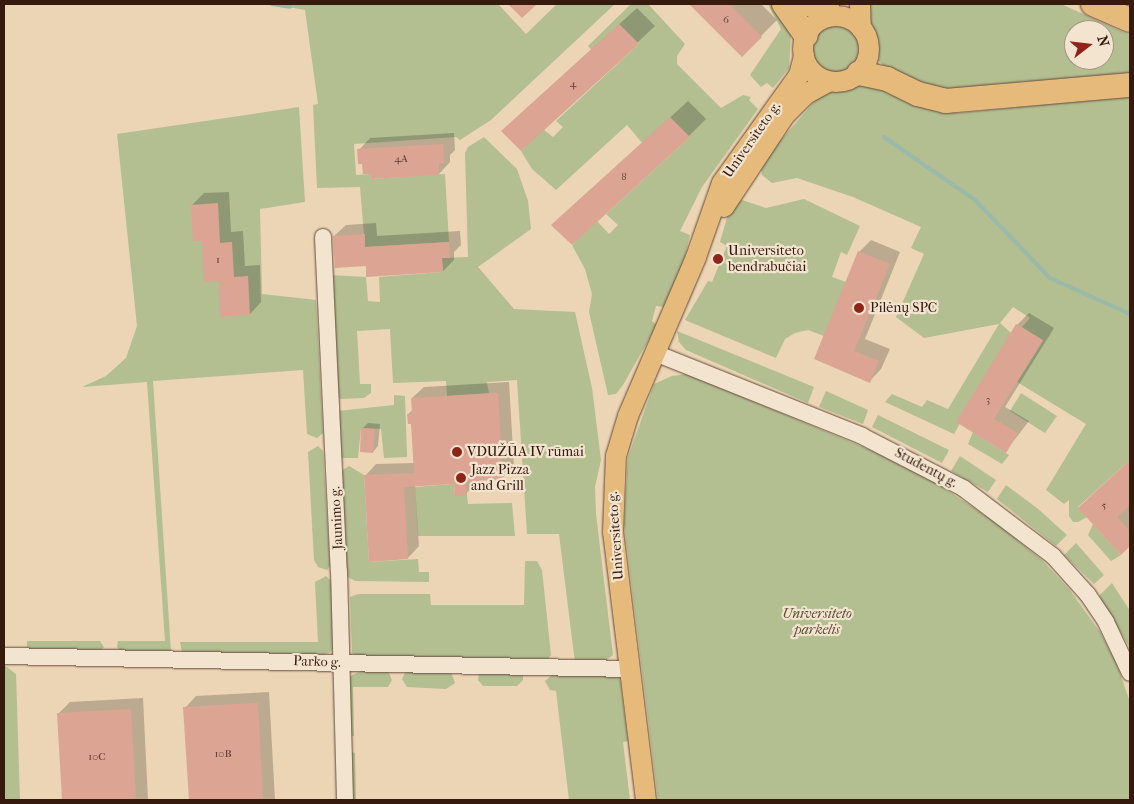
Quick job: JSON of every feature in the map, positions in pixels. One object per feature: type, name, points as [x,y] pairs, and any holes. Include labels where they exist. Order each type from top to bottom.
[{"type":"highway","points":[[784,4],[805,45]]},
{"type":"highway","points":[[806,4],[834,8]]},
{"type":"highway","points":[[1093,4],[1130,20]]},
{"type":"highway","points":[[859,73],[875,76],[918,94],[946,101],[1130,85]]},
{"type":"main road","points":[[860,4],[861,28]]},
{"type":"main road","points":[[834,8],[861,28],[867,36],[869,51],[859,73],[845,81],[828,82],[812,72],[805,45],[812,26],[834,8]]},
{"type":"main road","name":"Universiteto g.","points":[[646,800],[613,533],[613,478],[623,428],[696,257],[730,169],[799,75],[805,45]]},
{"type":"main road","name":"Universiteto g.","points":[[696,257],[734,190],[785,115],[806,94],[828,82]]},
{"type":"street","name":"Jaunimo g.","points":[[323,236],[345,800]]},
{"type":"street","name":"Studentų g.","points":[[655,352],[862,436],[963,488],[1052,556],[1106,622],[1130,673]]},
{"type":"street","name":"Parko g.","points":[[4,656],[630,669]]},
{"type":"green space","points":[[272,4],[498,4],[526,34],[557,4],[615,4],[491,120],[460,140],[456,137],[354,144],[356,175],[370,174],[371,179],[445,174],[449,242],[365,247],[360,187],[317,188],[313,105],[318,104],[305,10]]},
{"type":"green space","points":[[631,4],[648,4],[685,44],[677,56],[677,64],[721,108],[743,95],[751,97],[749,100],[758,109],[702,187],[680,231],[690,235],[682,268],[665,307],[656,306],[652,321],[657,325],[623,385],[616,394],[608,395],[589,312],[592,294],[585,269],[572,245],[596,220],[609,234],[618,225],[606,214],[690,137],[643,144],[627,125],[556,190],[532,169],[521,151],[543,129],[553,137],[563,127],[556,121],[639,44],[619,24],[592,51],[588,46]]},
{"type":"green space","points":[[768,4],[779,4],[791,35],[789,68],[773,88],[767,83],[761,87],[750,75],[781,29]]},
{"type":"green space","points":[[867,4],[1061,4],[1097,20],[1064,20],[1064,70],[1114,70],[1114,28],[1130,35],[1130,77],[946,93],[888,69],[878,61]]},
{"type":"green space","points":[[836,26],[845,28],[853,33],[858,41],[860,50],[858,59],[853,67],[845,72],[836,74],[827,72],[819,67],[814,59],[812,50],[814,41],[819,33],[827,28]]},
{"type":"green space","points":[[870,82],[929,107],[959,113],[1130,96],[1130,460],[1078,507],[1087,517],[1078,522],[1073,522],[1069,516],[1069,500],[1064,504],[1046,490],[1086,424],[1017,382],[1043,341],[1022,327],[1030,318],[1013,307],[1000,323],[1011,333],[954,434],[885,402],[892,394],[922,407],[927,400],[948,409],[999,324],[924,338],[896,317],[924,254],[911,248],[921,227],[853,197],[797,178],[772,183],[762,175],[760,164],[814,102],[826,92]]},
{"type":"green space","points":[[299,107],[305,202],[260,209],[262,294],[316,300],[323,433],[317,438],[307,434],[303,370],[153,381],[171,652],[121,652],[117,647],[118,641],[165,641],[147,382],[82,387],[106,376],[126,358],[137,326],[117,134]]},
{"type":"green space","points":[[484,137],[517,169],[528,201],[531,229],[478,267],[514,309],[575,312],[592,388],[601,460],[595,487],[596,514],[613,655],[604,662],[575,663],[559,534],[527,534],[517,380],[487,382],[489,393],[447,396],[446,381],[393,383],[390,329],[357,331],[360,384],[371,384],[371,393],[364,398],[341,399],[335,393],[330,275],[366,277],[368,301],[380,302],[379,277],[443,272],[442,258],[468,257],[465,153],[468,147]]},
{"type":"green space","points":[[804,199],[860,226],[847,255],[841,252],[832,277],[846,282],[824,336],[808,330],[795,333],[785,339],[776,358],[685,320],[708,281],[712,282],[727,246],[720,242],[730,207],[742,200],[766,208]]},
{"type":"green space","points":[[677,331],[814,387],[808,403],[686,350],[679,342]]},
{"type":"green space","name":"Universiteto parkelis","points":[[687,374],[875,452],[930,479],[994,521],[1042,560],[1069,589],[1100,632],[1116,662],[1130,702],[1130,800],[658,800],[624,523],[628,457],[654,384],[672,376]]},
{"type":"green space","points":[[826,391],[868,410],[863,424],[819,407]]},
{"type":"green space","points":[[1021,393],[1057,416],[1045,433],[1010,411]]},
{"type":"green space","points":[[394,395],[405,396],[407,457],[384,458],[381,429],[361,428],[358,458],[342,458],[338,453],[338,411],[394,405]]},
{"type":"green space","points":[[878,415],[949,450],[942,463],[872,427]]},
{"type":"green space","points":[[973,432],[1009,455],[1002,464],[968,444]]},
{"type":"green space","points":[[318,446],[323,451],[330,566],[327,570],[318,567],[314,560],[308,452]]},
{"type":"green space","points":[[960,456],[996,480],[988,492],[951,471]]},
{"type":"green space","points":[[349,466],[364,475],[369,562],[418,559],[419,572],[429,572],[429,582],[355,581],[346,576],[341,471]]},
{"type":"green space","points":[[454,484],[455,495],[467,495],[468,504],[512,503],[515,536],[418,536],[415,487]]},
{"type":"green space","points":[[1006,485],[1037,508],[1067,535],[1056,546],[997,499]]},
{"type":"green space","points":[[1093,524],[1121,555],[1111,561],[1088,535]]},
{"type":"green space","points":[[1076,543],[1104,575],[1094,584],[1064,555]]},
{"type":"green space","points":[[525,561],[537,561],[542,570],[551,655],[547,660],[357,657],[352,653],[350,597],[358,594],[430,594],[431,605],[524,605]]},
{"type":"green space","points":[[326,576],[332,582],[333,649],[330,652],[324,655],[182,652],[180,642],[318,642],[315,582]]},
{"type":"green space","points":[[1112,583],[1130,611],[1130,648],[1099,596]]},
{"type":"green space","points":[[27,641],[100,641],[104,647],[101,650],[27,651]]},
{"type":"green space","points":[[4,665],[16,674],[20,800],[4,800]]},
{"type":"green space","points":[[363,670],[388,671],[392,680],[388,687],[353,687],[354,736],[350,736],[348,681],[352,675]]},
{"type":"green space","points":[[406,671],[451,672],[455,683],[446,689],[407,687],[402,679]]},
{"type":"green space","points":[[479,673],[523,674],[523,680],[517,686],[483,686],[478,680]]},
{"type":"green space","points":[[553,674],[618,676],[620,679],[628,741],[623,742],[630,800],[569,800],[556,691],[550,690],[545,681]]},
{"type":"green space","points":[[351,752],[355,753],[356,800],[352,800]]},
{"type":"building","points":[[508,4],[537,4],[522,18]]},
{"type":"building","points":[[689,4],[730,4],[762,37],[742,57]]},
{"type":"building","points":[[619,24],[639,44],[521,151],[501,131]]},
{"type":"building","points":[[670,117],[690,137],[572,245],[551,225]]},
{"type":"building","points":[[443,144],[444,163],[439,163],[439,175],[371,179],[370,174],[363,174],[362,164],[358,164],[357,149]]},
{"type":"building","points":[[218,203],[220,243],[232,242],[234,277],[248,276],[250,315],[220,317],[219,281],[204,282],[202,241],[193,241],[191,205]]},
{"type":"building","points":[[365,234],[365,247],[449,242],[450,258],[442,258],[443,272],[366,277],[366,266],[335,268],[333,236]]},
{"type":"building","points":[[858,251],[890,264],[854,351],[879,361],[870,383],[814,359]]},
{"type":"building","points":[[1016,324],[1043,340],[994,419],[1018,433],[1006,453],[956,422]]},
{"type":"building","name":"VDUŽŪA IV rūmai","points":[[498,393],[503,479],[466,482],[467,495],[455,496],[454,484],[404,487],[408,559],[369,562],[364,475],[414,473],[411,424],[408,424],[407,414],[412,414],[411,398]]},
{"type":"building","points":[[361,428],[375,429],[373,453],[360,452]]},
{"type":"building","points":[[1130,460],[1130,505],[1117,517],[1130,531],[1130,546],[1121,555],[1078,508]]},
{"type":"building","points":[[258,703],[263,800],[189,800],[183,707]]},
{"type":"building","points":[[131,709],[136,800],[62,800],[57,713]]},
{"type":"waterway","points":[[272,4],[290,7]]},
{"type":"waterway","points":[[884,137],[975,200],[1050,278],[1130,314]]},
{"type":"place","name":"Universiteto bendrabučiai","points":[[718,259]]},
{"type":"place","name":"Pilėnų SPC","points":[[859,308]]},
{"type":"place","name":"VDUŽŪA IV rūmai","points":[[457,452]]},
{"type":"place","name":"Jazz Pizza and Grill","points":[[461,478]]}]
